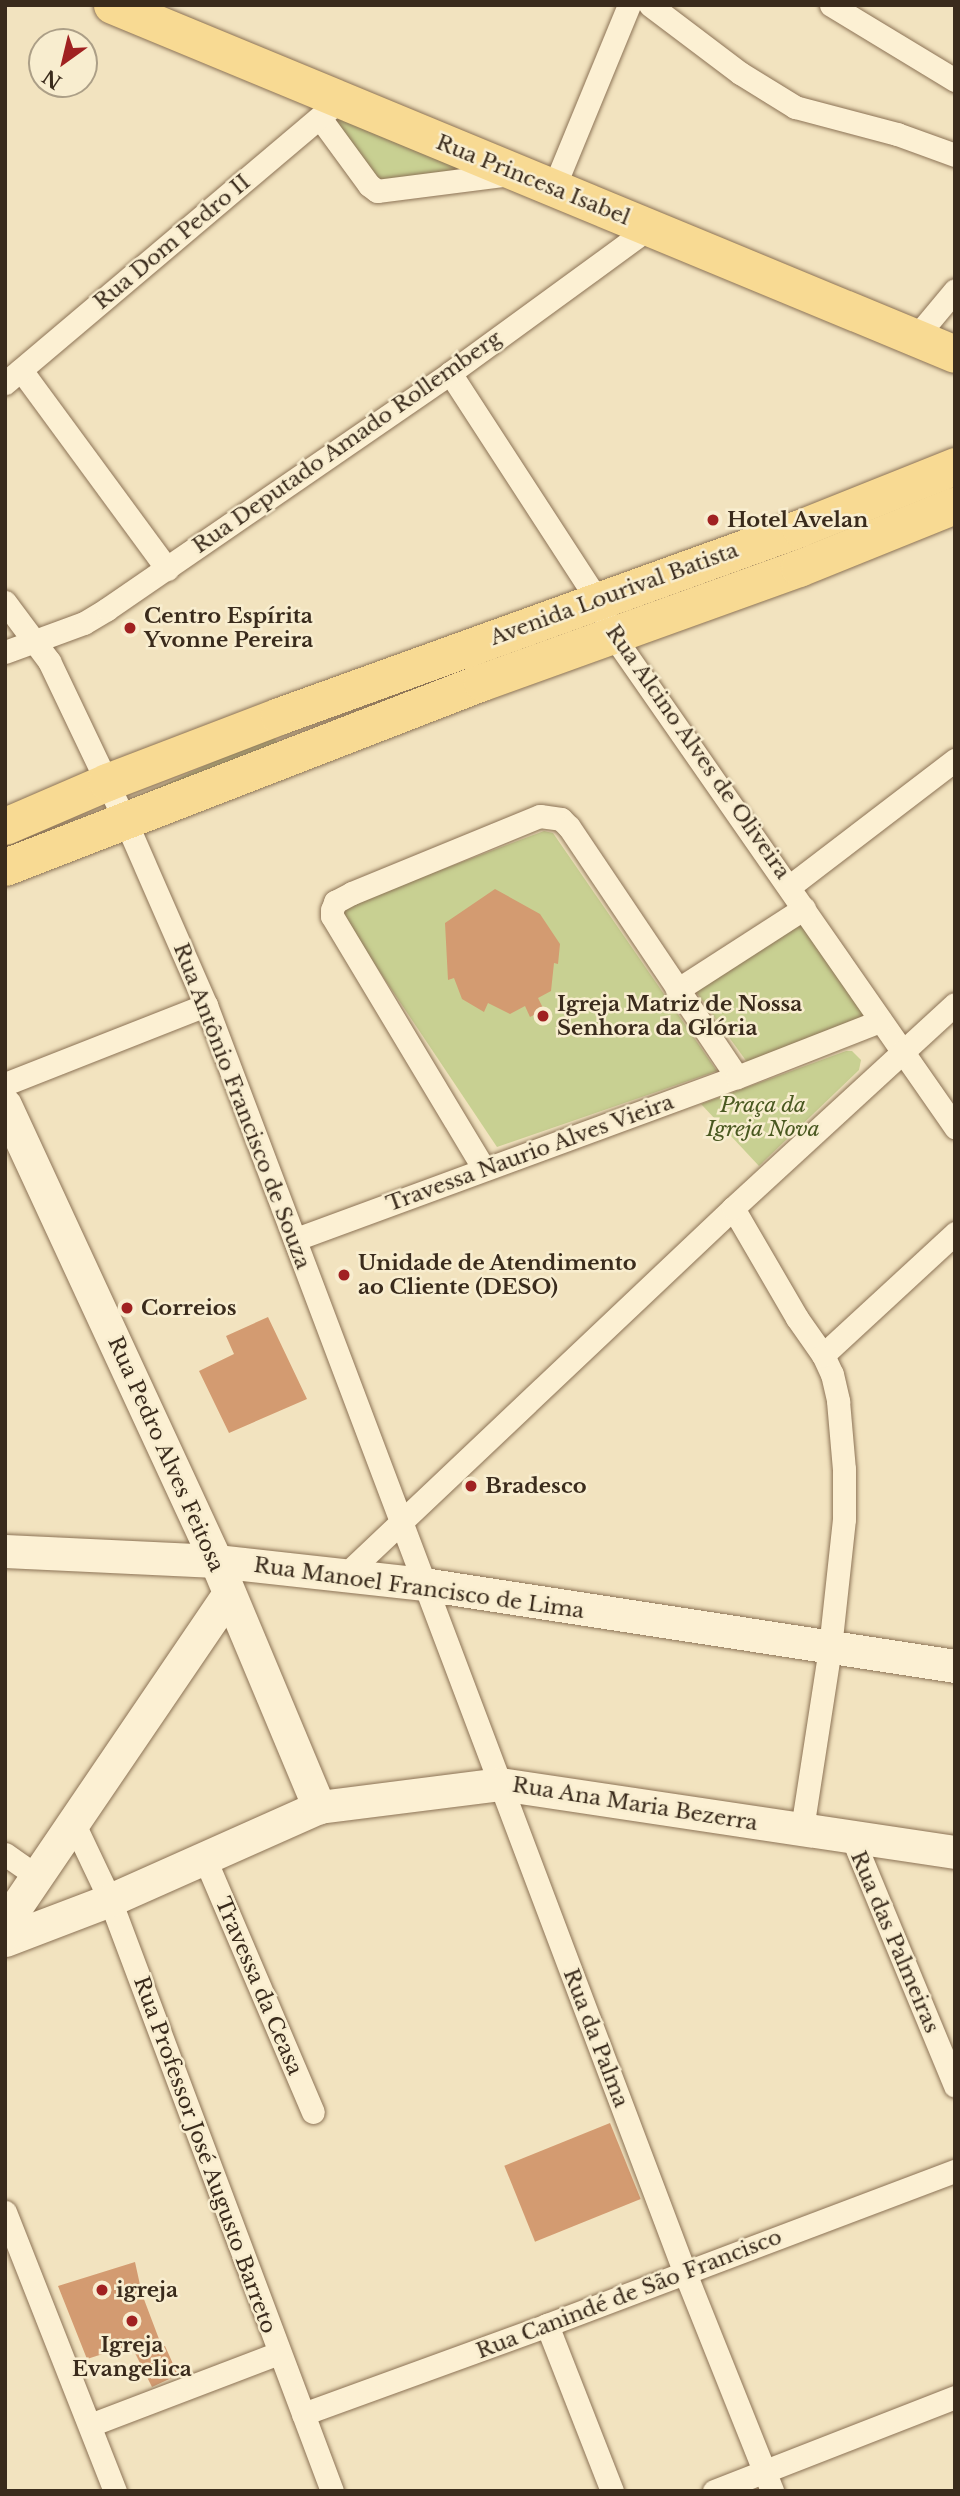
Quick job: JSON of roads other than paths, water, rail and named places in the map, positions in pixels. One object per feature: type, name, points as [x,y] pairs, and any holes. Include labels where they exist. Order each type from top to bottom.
[{"type":"main road","name":"Rua Princesa Isabel","points":[[112,5],[329,109],[554,187],[955,354]]},
{"type":"main road","name":"Avenida Lourival Batista","points":[[5,826],[107,782],[279,716],[597,599],[800,528],[955,466]]},
{"type":"main road","name":"Avenida Lourival Batista","points":[[5,867],[482,682],[799,568],[955,506]]},
{"type":"street","points":[[554,187],[629,5]]},
{"type":"street","points":[[650,5],[740,73],[794,107],[897,134],[955,155]]},
{"type":"street","points":[[831,5],[955,80]]},
{"type":"street","points":[[329,109],[369,185],[377,191],[516,173]]},
{"type":"street","name":"Rua Dom Pedro II","points":[[13,377],[329,109]]},
{"type":"street","name":"Rua Deputado Amado Rollemberg","points":[[5,652],[84,624],[450,373],[649,228]]},
{"type":"street","points":[[915,338],[955,290]]},
{"type":"street","name":"Rua Alcino Alves de Oliveira","points":[[450,373],[597,599],[612,634],[790,886],[955,1127]]},
{"type":"street","points":[[13,377],[167,569]]},
{"type":"street","name":"Rua Antônio Francisco de Souza","points":[[5,602],[36,639],[125,820],[206,1005],[296,1239],[423,1584]]},
{"type":"street","name":"Avenida Lourival Batista","points":[[469,647],[482,682]]},
{"type":"street","points":[[279,716],[294,754]]},
{"type":"street","points":[[790,886],[955,760]]},
{"type":"street","points":[[484,1169],[332,916],[335,902],[540,816],[550,815],[561,819],[569,827],[737,1077]]},
{"type":"street","points":[[677,990],[804,908]]},
{"type":"street","points":[[344,1576],[733,1208],[955,1004]]},
{"type":"street","points":[[5,1084],[206,1005]]},
{"type":"street","name":"Travessa Naurio Alves Vieira","points":[[296,1239],[737,1077],[880,1021]]},
{"type":"street","name":"Rua Pedro Alves Feitosa","points":[[5,1105],[216,1561],[319,1807]]},
{"type":"street","points":[[733,1208],[797,1318],[823,1355],[832,1374],[838,1401],[845,1490],[830,1648],[802,1829]]},
{"type":"street","points":[[823,1355],[955,1233]]},
{"type":"street","name":"Rua Manoel Francisco de Lima","points":[[5,1551],[216,1561],[423,1584],[955,1666]]},
{"type":"street","name":"Rua da Palma","points":[[423,1584],[685,2273],[768,2481]]},
{"type":"street","points":[[5,1923],[228,1595]]},
{"type":"street","name":"Rua Ana Maria Bezerra","points":[[5,1940],[110,1900],[319,1807],[500,1784],[955,1852]]},
{"type":"street","name":"Rua Professor José Augusto Barreto","points":[[73,1822],[110,1900],[332,2491]]},
{"type":"street","name":"Rua das Palmeiras","points":[[852,1837],[955,2086]]},
{"type":"street","points":[[5,1854],[37,1876]]},
{"type":"street","name":"Travessa da Ceasa","points":[[205,1859],[313,2112]]},
{"type":"street","name":"Rua Canindé de São Francisco","points":[[303,2414],[955,2171]]},
{"type":"street","points":[[5,2213],[115,2491]]},
{"type":"street","points":[[547,2325],[612,2491]]},
{"type":"street","points":[[90,2424],[279,2353]]},
{"type":"street","points":[[714,2491],[768,2481],[955,2397]]},
{"type":"place","name":"Hotel Avelan","points":[[713,520]]},
{"type":"place","name":"Centro Espírita Yvonne Pereira","points":[[130,628]]},
{"type":"place","name":"Igreja Matriz de Nossa Senhora da Glória","points":[[543,1016]]},
{"type":"place","name":"Unidade de Atendimento ao Cliente (DESO)","points":[[344,1275]]},
{"type":"place","name":"Correios","points":[[127,1308]]},
{"type":"place","name":"Bradesco","points":[[471,1486]]},
{"type":"place","name":"igreja","points":[[102,2290]]},
{"type":"place","name":"Igreja Evangelica","points":[[132,2321]]},
{"type":"park label","name":"Praça da Igreja Nova","points":[[763,1117]]}]
